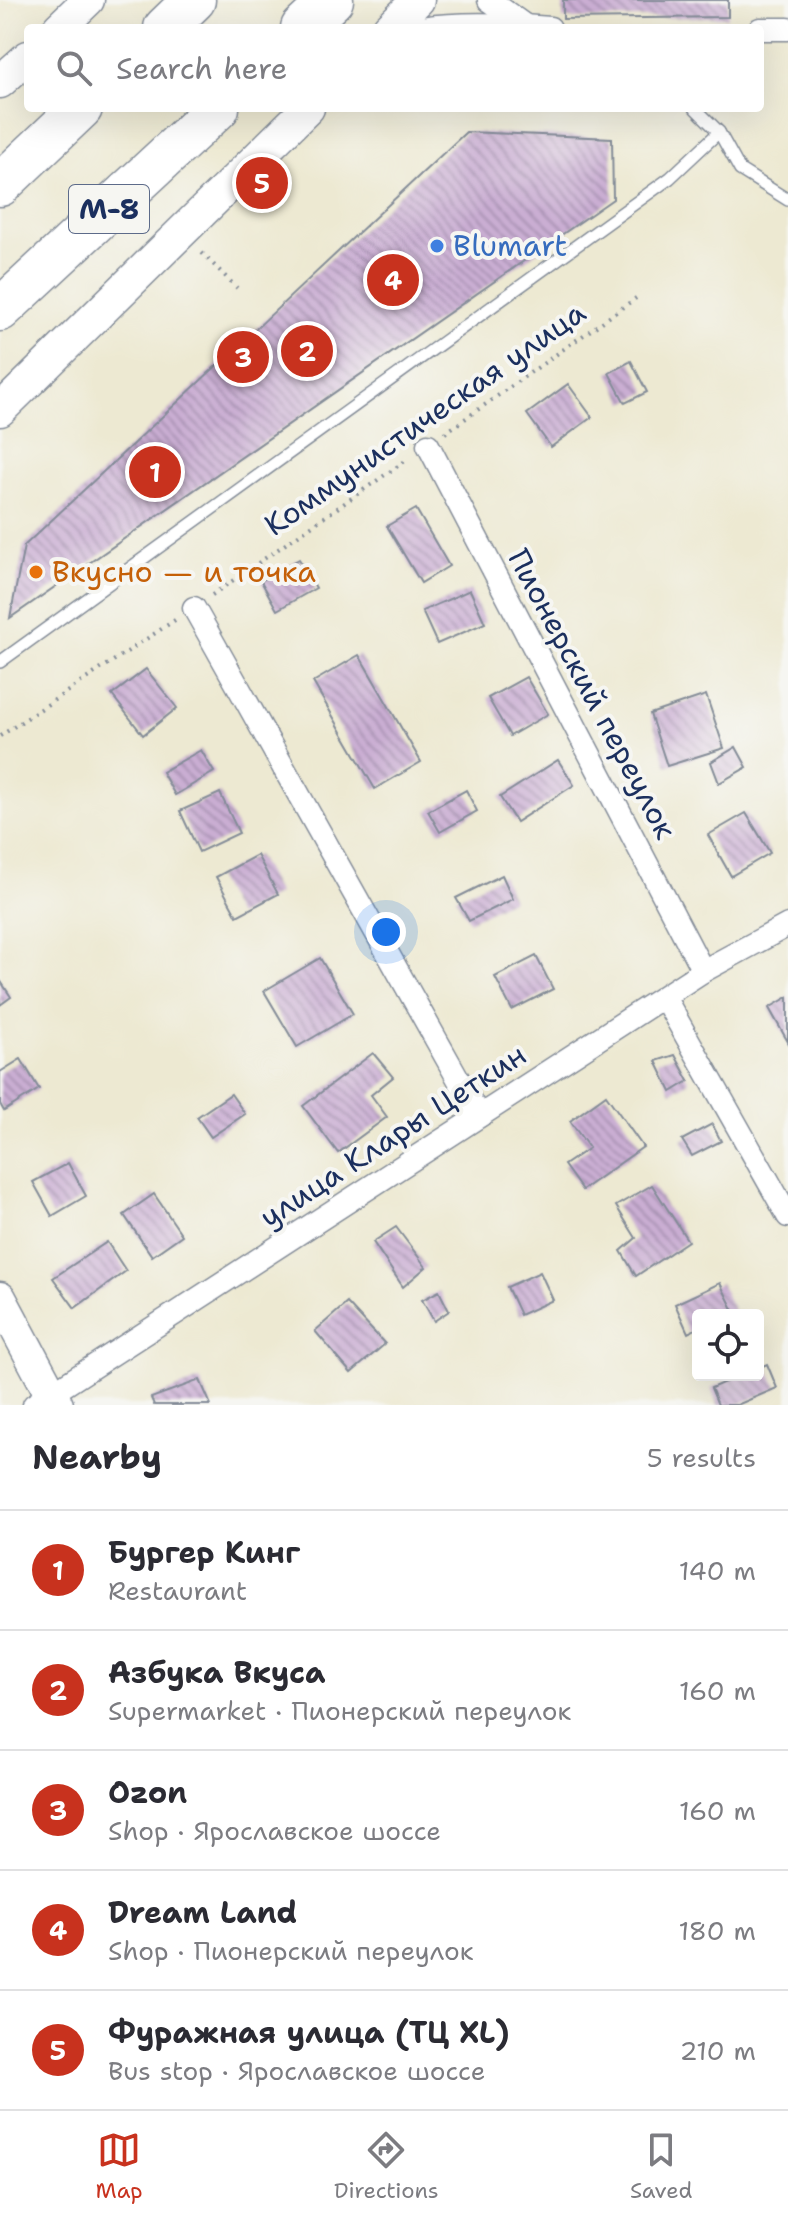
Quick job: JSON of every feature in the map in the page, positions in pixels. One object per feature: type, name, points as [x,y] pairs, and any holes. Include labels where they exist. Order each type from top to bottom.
[{"type":"highway","points":[[169,24],[194,0]]},
{"type":"highway","points":[[306,24],[332,0]]},
{"type":"highway","points":[[0,185],[77,112]]},
{"type":"highway","name":"М-8","points":[[0,310],[214,112]]},
{"type":"street","points":[[63,24],[88,0]]},
{"type":"street","points":[[393,24],[418,0]]},
{"type":"street","points":[[489,0],[523,24]]},
{"type":"street","points":[[764,29],[788,29]]},
{"type":"street","points":[[0,82],[24,61]]},
{"type":"street","points":[[0,410],[304,112]]},
{"type":"street","name":"Пионерский переулок","points":[[428,445],[703,971]]},
{"type":"street","points":[[194,608],[479,1116]]},
{"type":"street","name":"улица Клары Цеткин","points":[[47,1401],[703,971],[788,925]]},
{"type":"street","points":[[664,997],[788,1216]]},
{"type":"street","points":[[0,1298],[47,1401]]},
{"type":"lane","points":[[699,112],[719,132],[740,170],[788,200]]},
{"type":"lane","points":[[0,662],[670,178],[719,132]]},
{"type":"path","points":[[196,246],[237,288]]},
{"type":"path","name":"Коммунистическая улица","points":[[0,736],[194,608],[636,298]]},
{"type":"building","points":[[563,0],[728,0],[728,17],[563,19]]},
{"type":"building","points":[[466,132],[612,138],[613,199],[10,618],[24,546]]},
{"type":"building","points":[[631,361],[647,392],[625,403],[609,373]]},
{"type":"building","points":[[568,384],[592,417],[551,447],[527,414]]},
{"type":"building","points":[[416,509],[449,566],[421,583],[387,526]]},
{"type":"building","points":[[299,559],[316,588],[277,610],[261,581]]},
{"type":"building","points":[[470,590],[485,623],[437,644],[422,611]]},
{"type":"building","points":[[359,655],[421,762],[375,789],[313,682]]},
{"type":"building","points":[[146,669],[177,708],[143,735],[112,695]]},
{"type":"building","points":[[526,677],[548,714],[510,736],[488,698]]},
{"type":"building","points":[[706,695],[724,748],[667,766],[650,714]]},
{"type":"building","points":[[736,747],[747,767],[719,783],[711,762]]},
{"type":"building","points":[[201,750],[214,772],[175,795],[162,772]]},
{"type":"building","points":[[558,760],[574,785],[516,822],[500,797]]},
{"type":"building","points":[[466,790],[477,811],[440,832],[428,811]]},
{"type":"building","points":[[220,793],[239,833],[199,852],[180,811]]},
{"type":"building","points":[[746,813],[770,853],[731,876],[708,835]]},
{"type":"building","points":[[257,855],[278,894],[237,916],[216,877]]},
{"type":"building","points":[[502,875],[513,899],[469,921],[456,898]]},
{"type":"building","points":[[536,956],[553,989],[512,1010],[495,977]]},
{"type":"building","points":[[320,958],[353,1014],[297,1047],[264,991]]},
{"type":"building","points":[[0,980],[11,997],[0,1005]]},
{"type":"building","points":[[788,997],[788,1042],[769,1008]]},
{"type":"building","points":[[373,1053],[393,1077],[371,1095],[387,1117],[338,1153],[303,1106]]},
{"type":"building","points":[[675,1055],[689,1081],[671,1092],[656,1061]]},
{"type":"building","points":[[21,1059],[39,1089],[4,1111],[0,1104],[0,1072]]},
{"type":"building","points":[[231,1094],[245,1114],[211,1137],[197,1117]]},
{"type":"building","points":[[606,1095],[643,1147],[582,1190],[564,1165],[589,1148],[570,1121]]},
{"type":"building","points":[[712,1124],[721,1141],[692,1156],[682,1140]]},
{"type":"building","points":[[68,1163],[86,1196],[52,1216],[33,1182]]},
{"type":"building","points":[[652,1185],[688,1241],[636,1276],[621,1251],[636,1238],[616,1206]]},
{"type":"building","points":[[154,1194],[182,1235],[152,1256],[124,1215]]},
{"type":"building","points":[[396,1227],[426,1267],[403,1287],[373,1242]]},
{"type":"building","points":[[107,1242],[126,1271],[75,1308],[53,1278]]},
{"type":"building","points":[[540,1272],[553,1300],[520,1315],[507,1287]]},
{"type":"building","points":[[720,1283],[733,1309],[692,1309],[692,1331],[688,1333],[675,1304]]},
{"type":"building","points":[[439,1291],[449,1311],[434,1321],[422,1300]]},
{"type":"building","points":[[347,1303],[385,1344],[351,1373],[315,1331]]},
{"type":"building","points":[[767,1364],[777,1388],[737,1405],[718,1405],[711,1388],[727,1381],[764,1381],[764,1365]]},
{"type":"building","points":[[200,1380],[211,1405],[154,1405],[151,1398]]},
{"type":"place","name":"Фуражная улица (ТЦ XL)","points":[[262,183]]},
{"type":"place","name":"Blumart","points":[[437,246]]},
{"type":"place","name":"Dream Land","points":[[393,280]]},
{"type":"place","name":"Азбука Вкуса","points":[[307,351]]},
{"type":"place","name":"Ozon","points":[[243,357]]},
{"type":"place","name":"Бургер Кинг","points":[[155,472]]},
{"type":"place","name":"Вкусно — и точка","points":[[36,572]]}]
